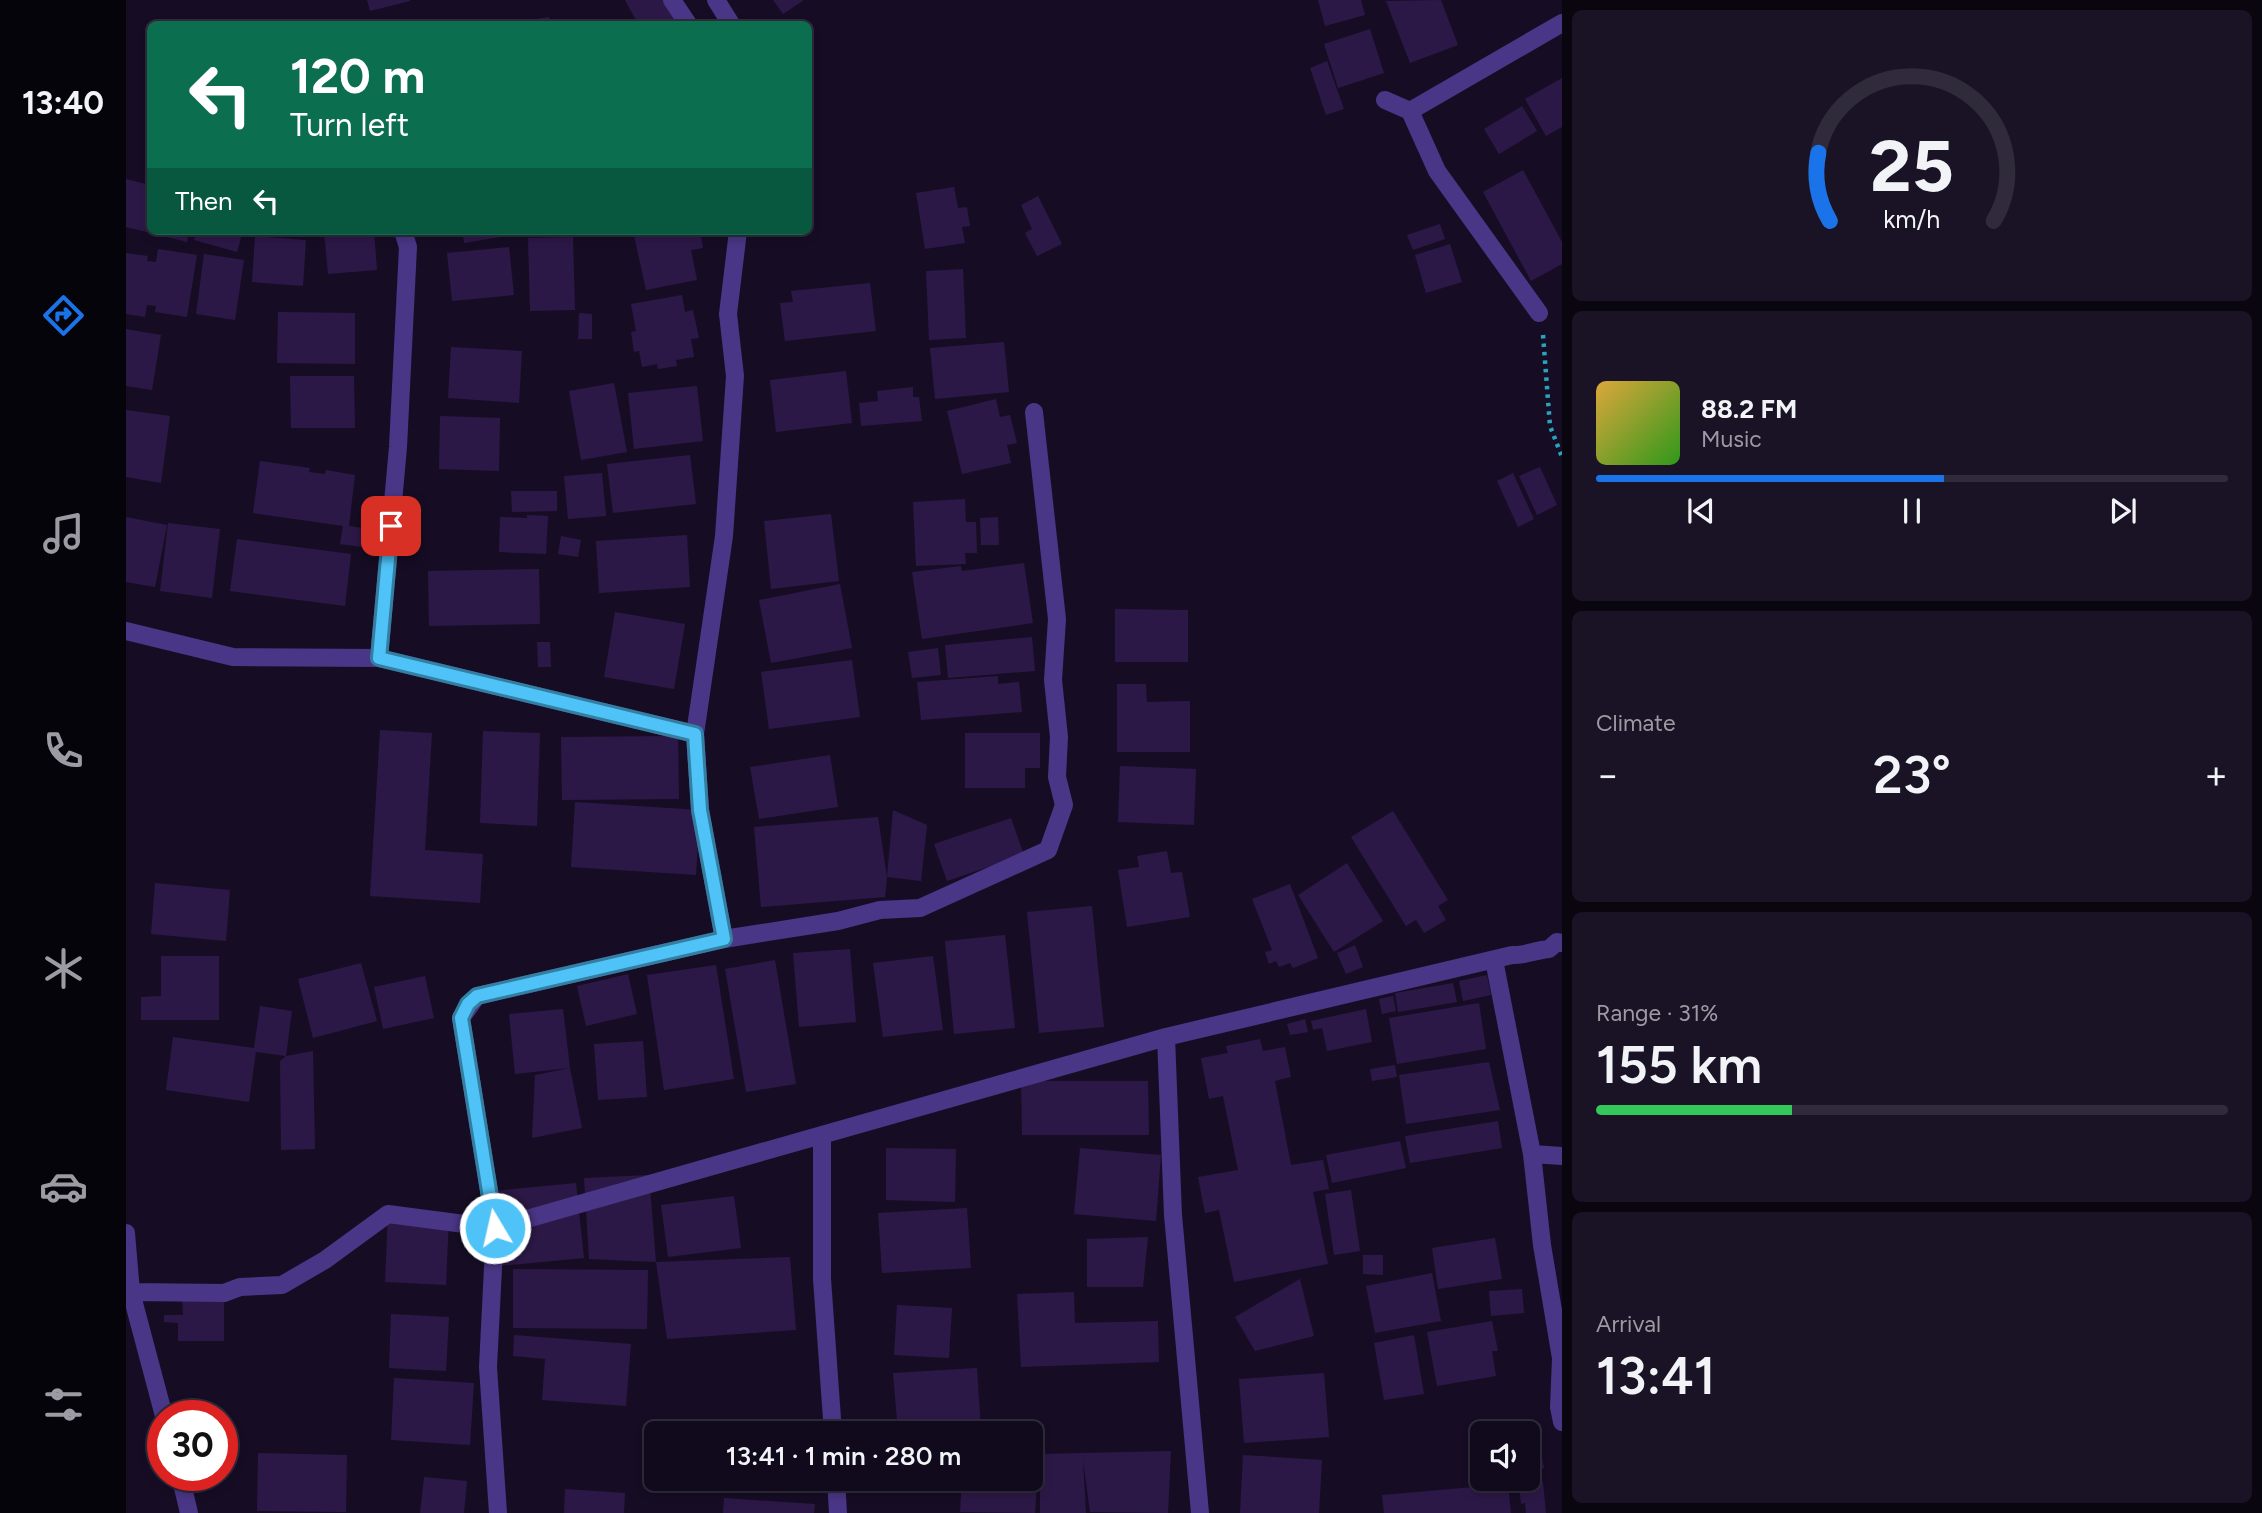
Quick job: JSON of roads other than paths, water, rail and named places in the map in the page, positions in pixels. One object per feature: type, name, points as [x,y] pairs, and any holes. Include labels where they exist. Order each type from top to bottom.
[{"type":"street","points":[[716,0],[728,21]]},
{"type":"street","points":[[676,2],[686,21]]},
{"type":"street","points":[[1410,111],[1562,23]]},
{"type":"street","points":[[1385,100],[1410,111],[1437,171],[1539,313]]},
{"type":"street","points":[[379,658],[398,447],[408,247],[404,235]]},
{"type":"street","points":[[724,939],[700,810],[695,734],[724,536],[735,376],[728,314],[737,235]]},
{"type":"street","points":[[498,1513],[488,1367],[495,1228],[461,1018],[468,1004],[477,996],[724,939],[838,922],[880,909],[920,908],[1048,850],[1064,805],[1057,777],[1059,737],[1053,680],[1057,619],[1034,412]]},
{"type":"street","points":[[126,631],[233,657],[379,658],[695,734]]},
{"type":"street","points":[[131,1292],[223,1293],[240,1287],[282,1285],[325,1260],[388,1214],[495,1228],[1166,1037],[1512,955],[1521,956],[1533,950],[1549,949],[1557,942],[1562,943]]},
{"type":"street","points":[[1493,960],[1532,1154],[1542,1245],[1561,1358],[1561,1412]]},
{"type":"street","points":[[1166,1037],[1173,1215],[1200,1513]]},
{"type":"street","points":[[822,1135],[822,1279],[832,1421]]},
{"type":"street","points":[[1532,1154],[1562,1156]]},
{"type":"street","points":[[126,1233],[131,1292],[160,1400]]},
{"type":"street","points":[[184,1491],[189,1513]]},
{"type":"street","points":[[837,1491],[838,1513]]}]
